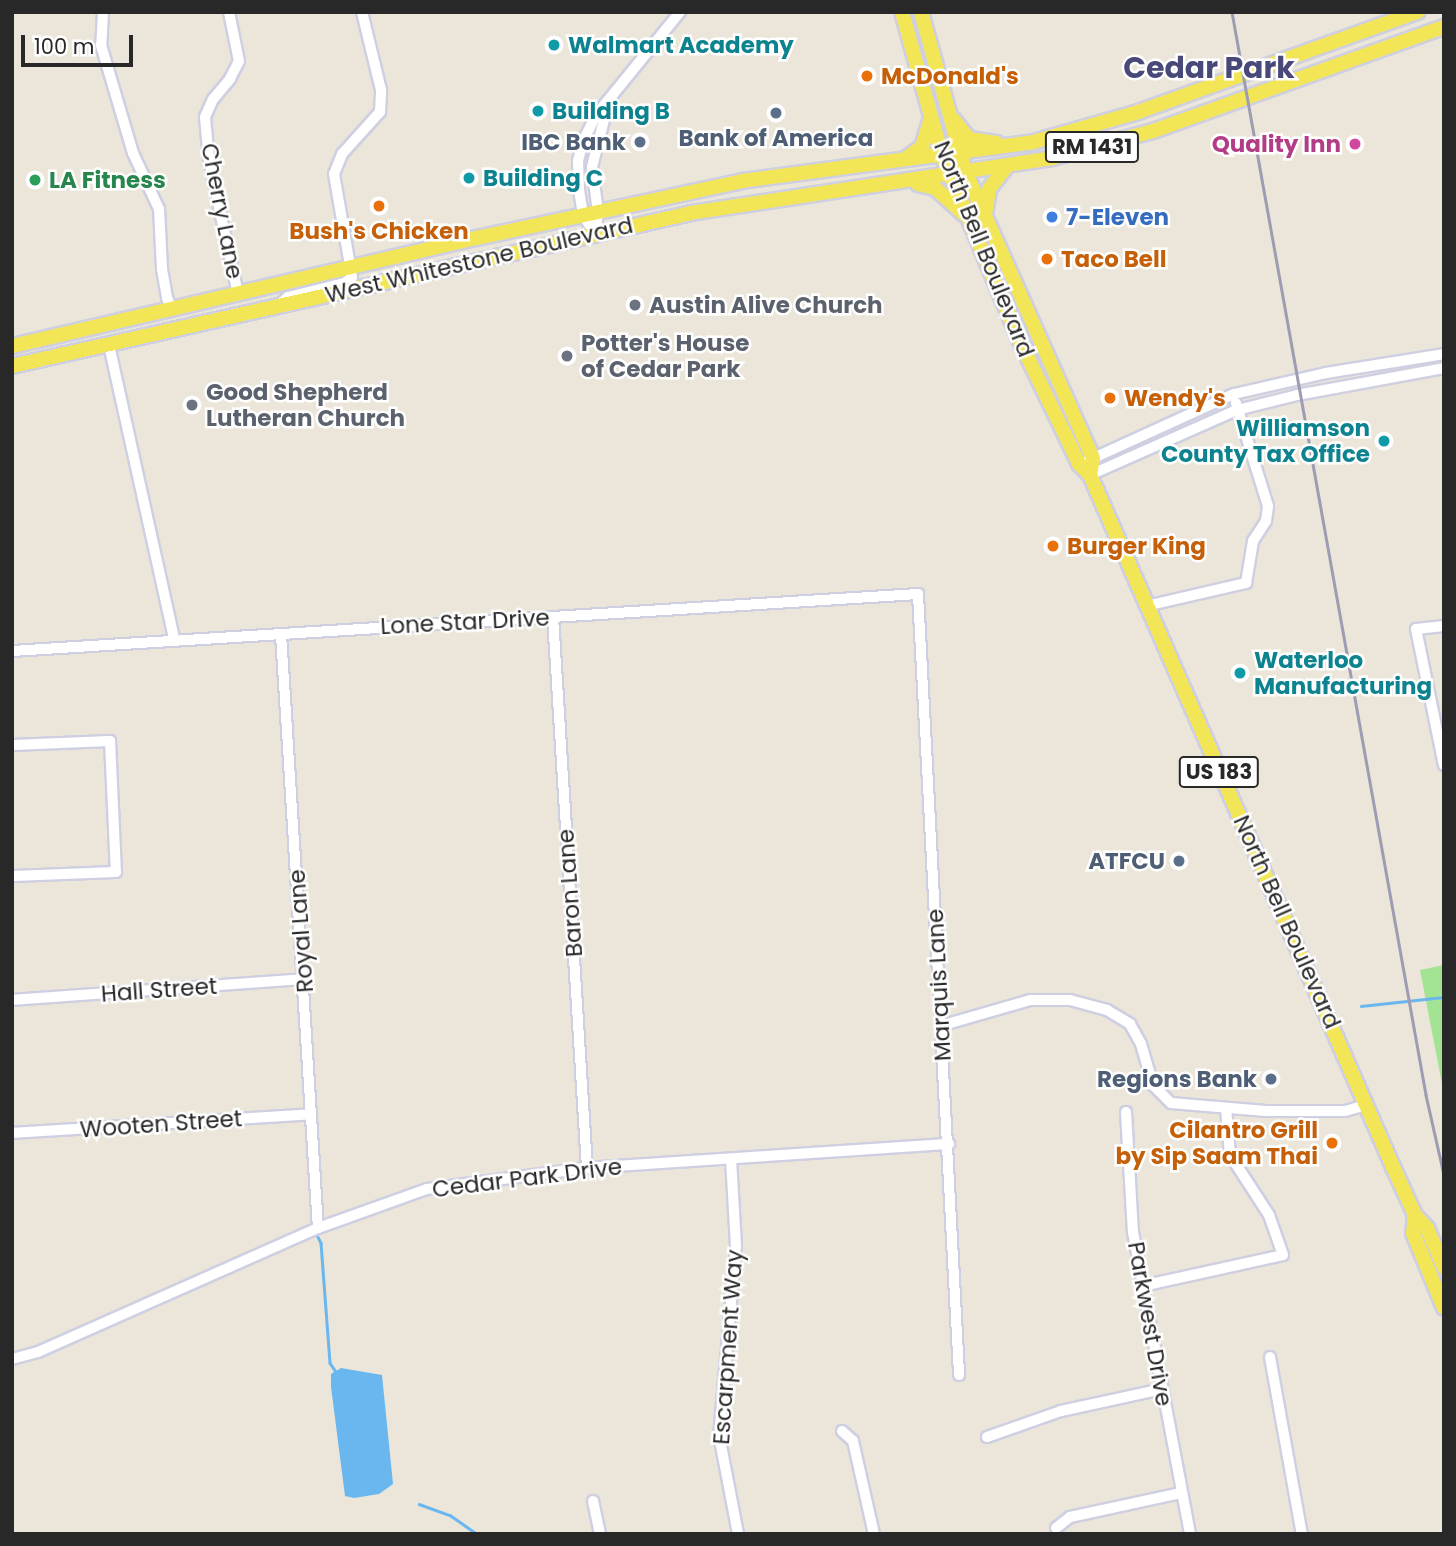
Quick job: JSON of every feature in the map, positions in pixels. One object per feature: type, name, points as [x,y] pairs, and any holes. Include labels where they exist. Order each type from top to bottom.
[{"type":"main road","name":"North Bell Boulevard","points":[[902,12],[942,155],[1018,337],[1079,464],[1090,475],[1415,1216],[1427,1228],[1444,1267]]},
{"type":"main road","name":"North Bell Boulevard","points":[[921,12],[958,153],[985,220],[1093,458]]},
{"type":"main road","name":"RM 1431","points":[[942,155],[1013,145],[1138,111],[1418,12]]},
{"type":"main road","name":"RM 1431","points":[[950,175],[1007,166],[1153,131],[1444,27]]},
{"type":"main road","points":[[945,102],[959,129],[969,139],[1013,145]]},
{"type":"main road","points":[[904,159],[922,147],[929,132],[931,115]]},
{"type":"main road","name":"West Whitestone Boulevard","points":[[12,346],[477,238],[743,181],[942,155]]},
{"type":"main road","points":[[985,220],[989,189],[1007,166]]},
{"type":"main road","name":"West Whitestone Boulevard","points":[[12,366],[738,203],[950,175]]},
{"type":"main road","points":[[906,182],[935,188],[967,216]]},
{"type":"main road","points":[[414,276],[413,270],[418,262],[454,253],[477,238]]},
{"type":"main road","points":[[109,345],[114,331],[195,312],[203,303]]},
{"type":"main road","points":[[12,359],[92,340],[101,326]]},
{"type":"main road","points":[[1090,475],[1093,458]]},
{"type":"main road","name":"North Bell Boulevard","points":[[1415,1216],[1413,1233],[1444,1308]]},
{"type":"street","points":[[103,12],[101,45],[133,153],[151,186],[159,209],[162,269],[172,310]]},
{"type":"street","name":"Cherry Lane","points":[[229,12],[239,61],[230,79],[213,99],[205,117],[209,161],[238,294]]},
{"type":"street","points":[[279,305],[288,297],[345,283],[352,278],[334,174],[342,154],[380,112],[381,90],[362,12]]},
{"type":"street","points":[[595,234],[583,215],[578,179],[583,141],[597,114],[608,104],[680,12]]},
{"type":"street","points":[[595,234],[598,212],[592,167],[608,104]]},
{"type":"street","points":[[109,345],[174,639]]},
{"type":"street","points":[[1079,464],[1234,394],[1317,375],[1444,354]]},
{"type":"street","points":[[1090,475],[1237,410],[1297,395],[1444,368]]},
{"type":"street","points":[[1146,606],[1246,583],[1253,541],[1266,521],[1268,506],[1234,394]]},
{"type":"street","name":"Lone Star Drive","points":[[12,651],[918,594]]},
{"type":"street","name":"Marquis Lane","points":[[918,594],[960,1375]]},
{"type":"street","name":"Baron Lane","points":[[552,617],[587,1168]]},
{"type":"street","points":[[1444,626],[1416,629],[1444,765]]},
{"type":"street","name":"Royal Lane","points":[[281,634],[305,979],[318,1228]]},
{"type":"street","points":[[12,745],[110,741],[116,872],[12,876]]},
{"type":"street","name":"Hall Street","points":[[12,1000],[305,979]]},
{"type":"street","points":[[940,1026],[1030,1000],[1049,998],[1089,1004],[1130,1024],[1141,1044],[1153,1086],[1163,1098],[1181,1106],[1345,1111],[1366,1105]]},
{"type":"street","points":[[1142,1286],[1283,1255],[1269,1215],[1230,1155],[1226,1108]]},
{"type":"street","name":"Parkwest Drive","points":[[1126,1112],[1129,1201],[1142,1286],[1190,1534]]},
{"type":"street","name":"Wooten Street","points":[[12,1133],[310,1114]]},
{"type":"street","name":"Cedar Park Drive","points":[[12,1359],[38,1352],[318,1228],[427,1189],[587,1168],[949,1144]]},
{"type":"street","name":"Escarpment Way","points":[[731,1159],[736,1246],[719,1435],[738,1534]]},
{"type":"street","points":[[1270,1357],[1302,1534]]},
{"type":"street","points":[[986,1437],[1061,1410],[1162,1389]]},
{"type":"street","points":[[842,1431],[853,1441],[874,1534]]},
{"type":"street","points":[[1056,1528],[1070,1517],[1181,1493]]},
{"type":"street","points":[[593,1501],[600,1534]]},
{"type":"green space","points":[[1444,965],[1444,1094],[1420,970]]},
{"type":"water","points":[[341,1368],[382,1375],[393,1484],[379,1494],[354,1498],[345,1496],[331,1387],[331,1374]]},
{"type":"waterway","points":[[1361,1006],[1444,997]]},
{"type":"waterway","points":[[317,1235],[321,1243],[330,1363],[336,1372]]},
{"type":"waterway","points":[[419,1504],[450,1515],[477,1534]]},
{"type":"railway","points":[[1232,12],[1426,1095],[1444,1175]]},
{"type":"place","name":"Walmart Academy","points":[[554,45]]},
{"type":"place","name":"McDonald's","points":[[867,76]]},
{"type":"place","name":"Building B","points":[[538,111]]},
{"type":"place","name":"Bank of America","points":[[776,113]]},
{"type":"place","name":"IBC Bank","points":[[640,142]]},
{"type":"place","name":"Quality Inn","points":[[1355,144]]},
{"type":"place","name":"Building C","points":[[469,178]]},
{"type":"place","name":"LA Fitness","points":[[35,180]]},
{"type":"place","name":"Bush's Chicken","points":[[379,206]]},
{"type":"place","name":"7-Eleven","points":[[1052,217]]},
{"type":"place","name":"Taco Bell","points":[[1047,259]]},
{"type":"place","name":"Austin Alive Church","points":[[635,305]]},
{"type":"place","name":"Potter's House of Cedar Park","points":[[567,356]]},
{"type":"place","name":"Wendy's","points":[[1110,398]]},
{"type":"place","name":"Good Shepherd Lutheran Church","points":[[192,405]]},
{"type":"place","name":"Williamson County Tax Office","points":[[1384,441]]},
{"type":"place","name":"Burger King","points":[[1053,546]]},
{"type":"place","name":"Waterloo Manufacturing","points":[[1240,673]]},
{"type":"place","name":"ATFCU","points":[[1179,861]]},
{"type":"place","name":"Regions Bank","points":[[1271,1079]]},
{"type":"place","name":"Cilantro Grill by Sip Saam Thai","points":[[1332,1143]]},
{"type":"district","name":"Cedar Park","points":[[1209,68]]}]
